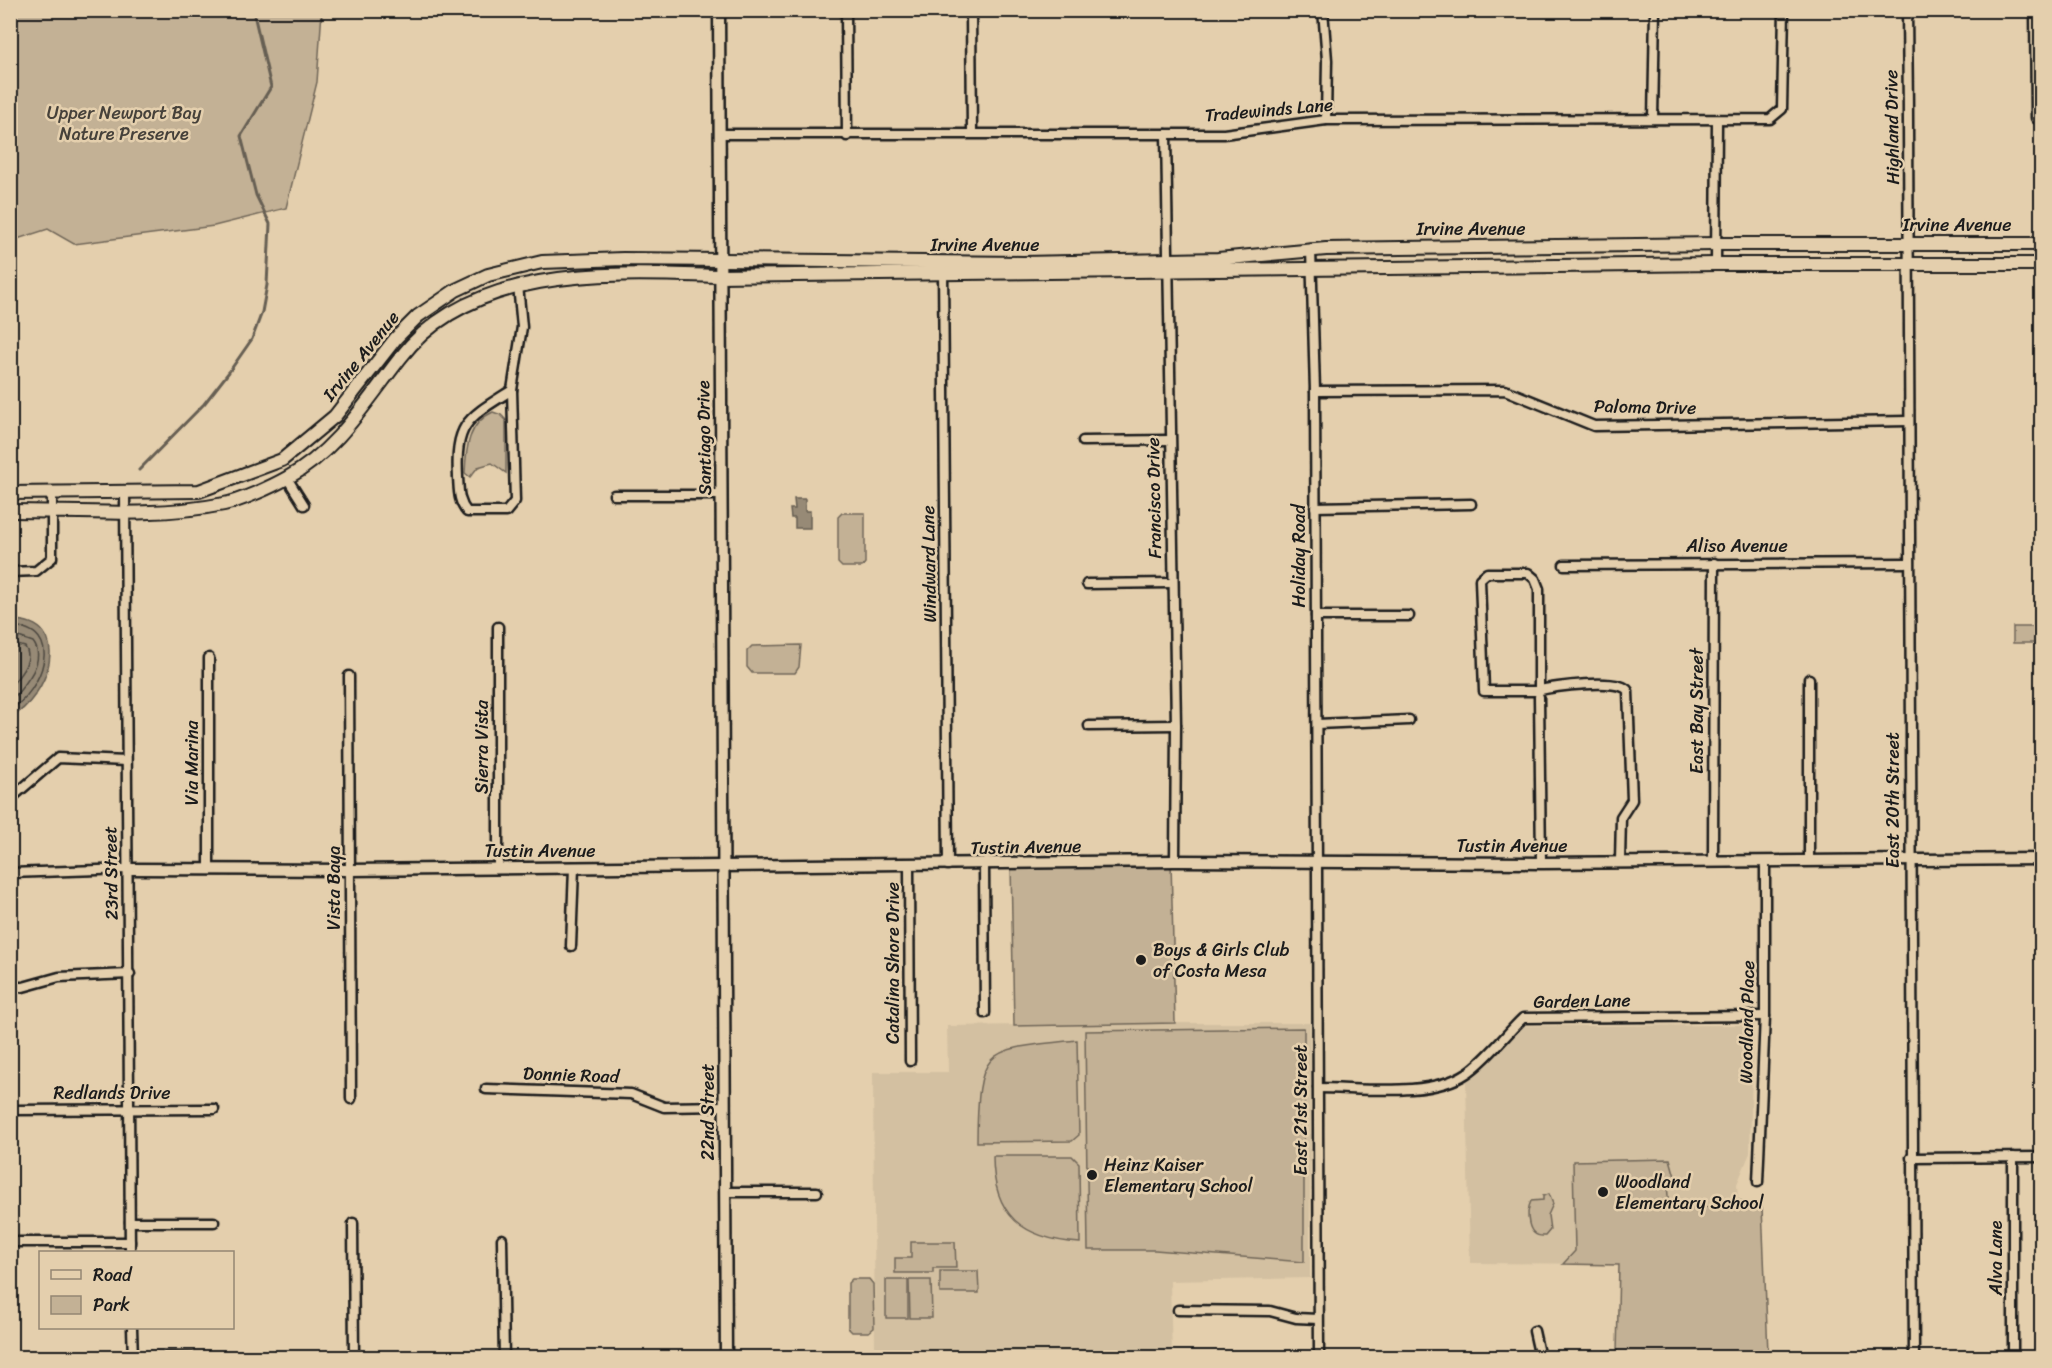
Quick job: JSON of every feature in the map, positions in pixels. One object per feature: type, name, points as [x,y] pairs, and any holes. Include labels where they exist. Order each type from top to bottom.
[{"type":"main road","name":"Irvine Avenue","points":[[1166,265],[1311,249],[1717,244],[2042,244]]},
{"type":"main road","name":"Irvine Avenue","points":[[10,493],[199,491],[282,460],[335,416],[396,338],[418,316],[443,299],[488,275],[515,267],[542,262],[595,260],[719,260],[943,269]]},
{"type":"main road","points":[[518,285],[527,274],[534,271],[579,268],[595,260]]},
{"type":"main road","name":"Irvine Avenue","points":[[10,511],[126,512],[226,504],[287,478],[322,452],[341,434],[402,355],[424,333],[478,300],[518,285],[619,275],[719,276],[1166,265],[1311,270],[1716,264],[1910,266],[2042,264]]},
{"type":"street","name":"Santiago Drive","points":[[719,10],[723,865]]},
{"type":"street","points":[[846,10],[847,136]]},
{"type":"street","points":[[971,10],[972,132]]},
{"type":"street","points":[[1323,10],[1327,60],[1326,120]]},
{"type":"street","points":[[1653,119],[1656,10]]},
{"type":"street","name":"Tradewinds Lane","points":[[720,134],[847,136],[972,132],[1224,134],[1326,120],[1653,119],[1717,121],[1770,119],[1782,109],[1784,10]]},
{"type":"street","name":"Highland Drive","points":[[1907,10],[1910,243]]},
{"type":"street","points":[[2035,10],[2039,117]]},
{"type":"street","points":[[1716,264],[1717,121]]},
{"type":"street","name":"Francisco Drive","points":[[1166,134],[1166,265],[1176,725],[1175,861]]},
{"type":"street","name":"East 20th Street","points":[[1910,243],[1909,859],[1914,1358]]},
{"type":"street","name":"Holiday Road","points":[[1311,249],[1315,390],[1318,863]]},
{"type":"street","name":"Windward Lane","points":[[943,269],[948,865]]},
{"type":"street","points":[[512,390],[469,419],[461,432],[456,449],[459,503],[467,512],[506,512],[514,501],[512,390],[522,327],[518,285]]},
{"type":"street","name":"Paloma Drive","points":[[1315,390],[1505,390],[1594,426],[1909,421]]},
{"type":"street","points":[[1083,441],[1170,440]]},
{"type":"street","points":[[287,478],[304,505]]},
{"type":"street","points":[[10,572],[36,571],[48,564],[52,558],[52,493]]},
{"type":"street","name":"23rd Street","points":[[125,493],[130,974],[128,1110],[130,1251]]},
{"type":"street","points":[[614,495],[722,495]]},
{"type":"street","points":[[1315,507],[1471,504]]},
{"type":"street","name":"East Bay Street","points":[[1713,859],[1714,563]]},
{"type":"street","name":"Aliso Avenue","points":[[1564,565],[1910,563]]},
{"type":"street","points":[[1541,863],[1539,694],[1539,589],[1535,579],[1528,573],[1487,573],[1480,579],[1482,688],[1486,692],[1539,694],[1555,686],[1620,684],[1628,691],[1632,800],[1621,817],[1620,861]]},
{"type":"street","points":[[1087,584],[1172,583]]},
{"type":"street","points":[[1316,616],[1409,616]]},
{"type":"street","name":"Sierra Vista","points":[[498,627],[498,867]]},
{"type":"street","name":"Via Marina","points":[[208,658],[209,867]]},
{"type":"street","name":"Vista Baya","points":[[349,676],[351,1099]]},
{"type":"street","points":[[1809,679],[1809,859]]},
{"type":"street","points":[[1317,724],[1409,720]]},
{"type":"street","points":[[1089,726],[1176,725]]},
{"type":"street","points":[[10,799],[58,758],[126,761]]},
{"type":"street","name":"Tustin Avenue","points":[[10,873],[209,867],[350,870],[1175,861],[1541,863],[1713,859],[1765,861],[2042,859]]},
{"type":"street","name":"Woodland Place","points":[[1758,1182],[1765,1016],[1765,861]]},
{"type":"street","name":"East 21st Street","points":[[1318,863],[1319,1358]]},
{"type":"street","points":[[984,864],[985,1013]]},
{"type":"street","name":"22nd Street","points":[[723,865],[726,1358]]},
{"type":"street","name":"Catalina Shore Drive","points":[[909,865],[910,1061]]},
{"type":"street","points":[[571,946],[574,868]]},
{"type":"street","points":[[10,987],[22,987],[59,977],[130,974]]},
{"type":"street","name":"Garden Lane","points":[[1318,1088],[1409,1089],[1441,1084],[1467,1073],[1522,1018],[1765,1016]]},
{"type":"street","name":"Donnie Road","points":[[486,1089],[631,1094],[664,1107],[725,1106]]},
{"type":"street","name":"Redlands Drive","points":[[10,1110],[214,1109]]},
{"type":"street","name":"Alva Lane","points":[[2013,1157],[2013,1358]]},
{"type":"street","points":[[1911,1158],[2042,1157]]},
{"type":"street","points":[[725,1192],[817,1192]]},
{"type":"street","points":[[130,1222],[214,1222]]},
{"type":"street","points":[[353,1223],[354,1358]]},
{"type":"street","points":[[502,1239],[504,1358]]},
{"type":"street","points":[[10,1242],[130,1242]]},
{"type":"street","points":[[1178,1310],[1270,1311],[1296,1318],[1318,1318]]},
{"type":"street","points":[[132,1329],[133,1357],[214,1358]]},
{"type":"street","points":[[1534,1331],[1540,1358]]},
{"type":"shaded area","name":"Heinz Kaiser Elementary School","points":[[1310,1023],[1310,1278],[1170,1281],[1172,1357],[875,1357],[873,1072],[948,1072],[947,1026]]},
{"type":"shaded area","name":"Woodland Elementary School","points":[[1753,1025],[1750,1153],[1737,1184],[1738,1200],[1762,1205],[1768,1353],[1617,1354],[1619,1264],[1470,1263],[1466,1081],[1515,1031],[1525,1026]]},
{"type":"green space","name":"Upper Newport Bay Nature Preserve","points":[[10,11],[322,11],[317,82],[286,208],[214,226],[74,244],[48,229],[11,241]]},
{"type":"green space","points":[[493,412],[506,420],[506,473],[492,463],[478,467],[470,477],[465,473],[470,437],[478,423]]},
{"type":"green space","points":[[842,513],[865,513],[865,563],[862,567],[842,567],[838,563],[838,517]]},
{"type":"green space","points":[[2013,627],[2041,627],[2041,643],[2013,643]]},
{"type":"green space","points":[[801,645],[799,667],[795,673],[752,673],[747,667],[747,651],[752,646]]},
{"type":"green space","points":[[1171,862],[1175,1023],[1014,1026],[1011,864]]},
{"type":"green space","points":[[1304,1028],[1304,1262],[1155,1250],[1088,1250],[1085,1031]]},
{"type":"green space","points":[[1077,1040],[1079,1135],[1072,1141],[977,1142],[980,1087],[985,1070],[993,1058],[1005,1051],[1023,1047]]},
{"type":"green space","points":[[993,1156],[1072,1156],[1079,1163],[1080,1243],[1042,1236],[1027,1230],[1015,1220],[1005,1209],[999,1194],[994,1177]]},
{"type":"green space","points":[[1670,1159],[1676,1180],[1674,1185],[1667,1184],[1669,1208],[1731,1206],[1738,1200],[1762,1207],[1768,1353],[1617,1354],[1619,1265],[1563,1264],[1575,1251],[1573,1161]]},
{"type":"green space","points":[[1549,1194],[1553,1204],[1548,1215],[1550,1230],[1545,1236],[1539,1236],[1534,1233],[1529,1223],[1529,1206],[1531,1201],[1543,1200],[1543,1196]]},
{"type":"green space","points":[[911,1242],[955,1242],[956,1268],[933,1268],[933,1273],[895,1273],[895,1258],[911,1258]]},
{"type":"green space","points":[[940,1271],[978,1271],[979,1293],[940,1293]]},
{"type":"green space","points":[[852,1279],[869,1279],[873,1284],[874,1328],[869,1332],[852,1332],[848,1328],[848,1283]]},
{"type":"green space","points":[[886,1280],[908,1280],[908,1318],[886,1318]]},
{"type":"green space","points":[[909,1280],[931,1280],[932,1318],[910,1318]]},
{"type":"water","points":[[794,499],[805,499],[805,511],[810,511],[810,528],[795,528],[795,518],[791,518],[790,509],[795,509]]},
{"type":"water","points":[[11,620],[31,623],[44,633],[49,646],[49,662],[44,678],[35,694],[24,708],[11,717]]},
{"type":"waterway","points":[[139,470],[204,404],[229,372],[252,339],[262,312],[267,285],[270,224],[256,195],[241,136],[271,87],[253,10]]},
{"type":"place","name":"Boys & Girls Club of Costa Mesa","points":[[1141,960]]},
{"type":"place","name":"Heinz Kaiser Elementary School","points":[[1092,1175]]},
{"type":"place","name":"Woodland Elementary School","points":[[1603,1192]]}]
